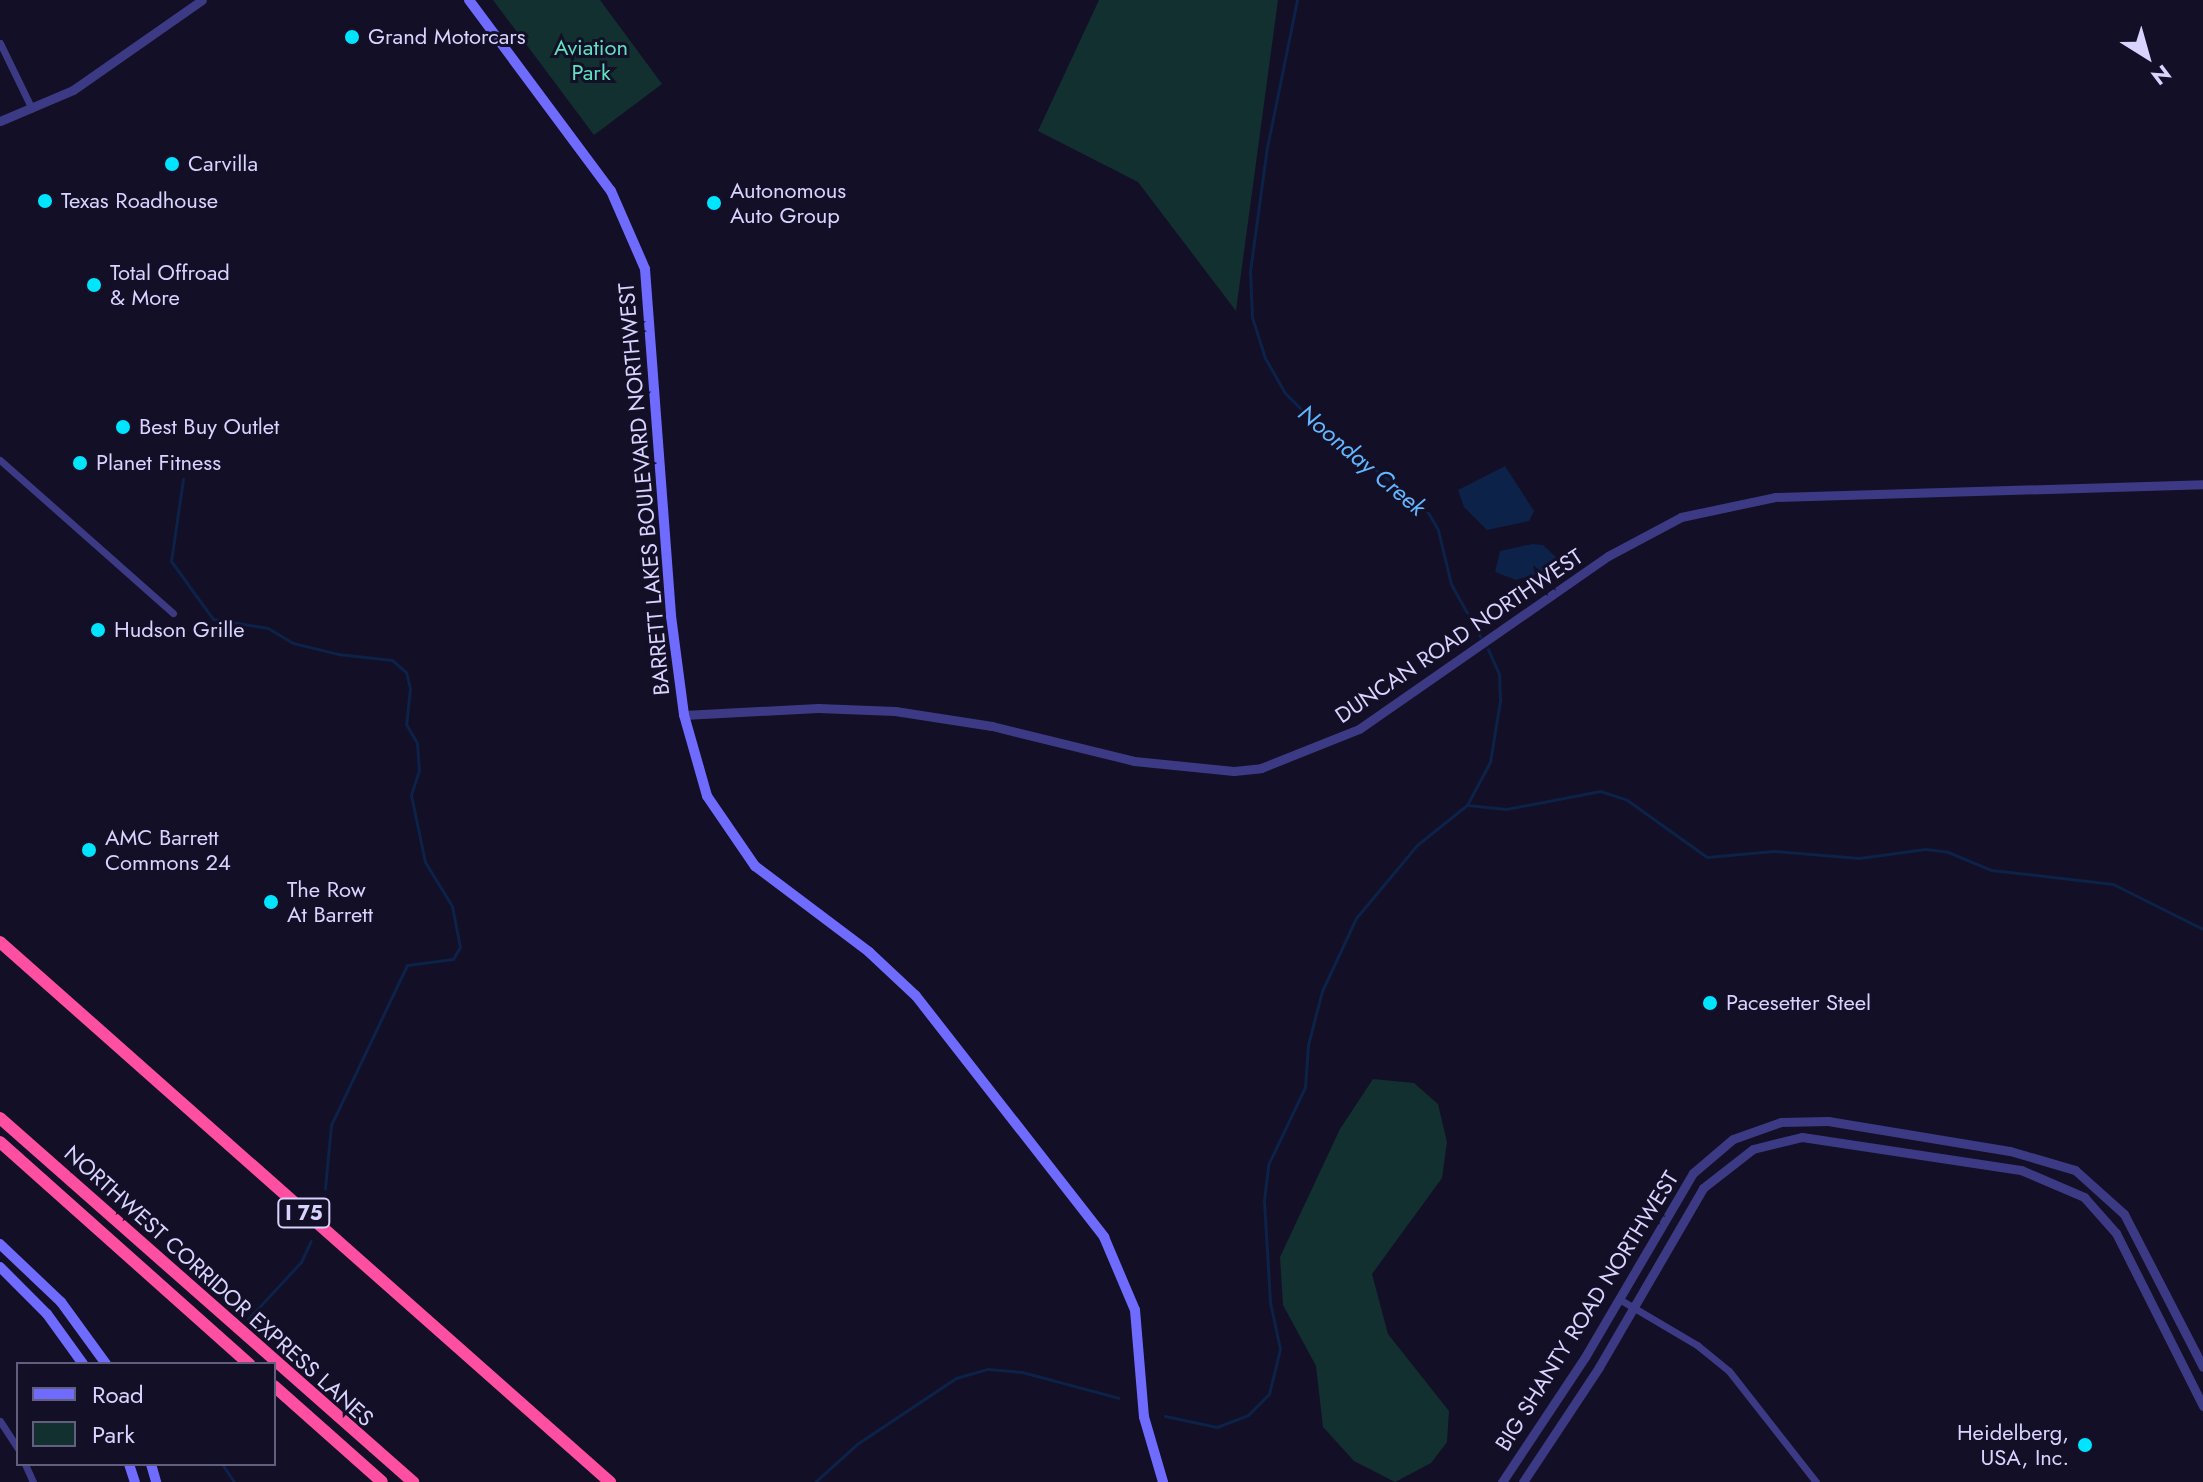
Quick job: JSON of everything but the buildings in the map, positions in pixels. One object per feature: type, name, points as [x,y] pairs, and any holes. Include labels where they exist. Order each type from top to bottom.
[{"type":"highway","name":"I 75","points":[[0,942],[610,1482]]},
{"type":"highway","name":"NORTHWEST CORRIDOR EXPRESS LANES","points":[[0,1118],[413,1482]]},
{"type":"highway","points":[[0,1142],[247,1362]]},
{"type":"highway","points":[[276,1388],[382,1482]]},
{"type":"main road","name":"BARRETT LAKES BOULEVARD NORTHWEST","points":[[469,0],[611,191],[645,269],[671,616],[684,715],[698,775],[736,845],[767,877],[869,952],[916,996],[1104,1237],[1135,1310],[1144,1417],[1163,1482]]},
{"type":"main road","points":[[0,1244],[61,1302],[105,1362]]},
{"type":"main road","points":[[0,1267],[47,1314],[82,1362]]},
{"type":"street","points":[[0,121],[33,110],[107,68],[202,0]]},
{"type":"street","points":[[0,43],[33,110]]},
{"type":"street","points":[[0,460],[173,613]]},
{"type":"street","name":"DUNCAN ROAD NORTHWEST","points":[[684,715],[818,708],[895,711],[992,726],[1134,761],[1234,771],[1261,768],[1329,746],[1359,729],[1608,556],[1681,517],[1775,497],[2203,484]]},
{"type":"street","name":"BIG SHANTY ROAD NORTHWEST","points":[[1502,1482],[1619,1299],[1676,1197],[1717,1150],[1763,1126],[1828,1121],[2027,1153],[2090,1180],[2133,1229],[2203,1367]]},
{"type":"street","name":"BIG SHANTY ROAD NORTHWEST","points":[[1523,1482],[1634,1307],[1703,1188],[1738,1157],[1769,1143],[1819,1137],[2021,1170],[2068,1187],[2107,1220],[2203,1406]]},
{"type":"street","points":[[1619,1299],[1729,1371],[1816,1482]]},
{"type":"street","points":[[0,1421],[16,1446]]},
{"type":"green space","name":"Aviation Park","points":[[493,0],[600,0],[662,84],[594,135]]},
{"type":"green space","points":[[1099,0],[1278,0],[1236,311],[1138,182],[1038,131]]},
{"type":"green space","points":[[1373,1079],[1414,1083],[1438,1104],[1447,1142],[1442,1178],[1372,1274],[1388,1334],[1449,1411],[1447,1442],[1431,1463],[1395,1482],[1354,1461],[1323,1427],[1316,1366],[1283,1305],[1280,1257],[1340,1129]]},
{"type":"water","points":[[1505,466],[1534,511],[1529,521],[1487,530],[1464,507],[1458,490]]},
{"type":"water","points":[[1532,544],[1543,545],[1556,557],[1550,570],[1516,580],[1495,572],[1500,551]]},
{"type":"waterway","name":"Noonday Creek","points":[[1297,0],[1267,147],[1250,271],[1252,317],[1265,358],[1285,393],[1313,421],[1426,509],[1438,530],[1451,584],[1480,636]]},
{"type":"waterway","points":[[183,479],[171,561],[213,619],[268,628],[293,643],[338,654],[392,660],[406,672],[410,688],[406,724],[417,743],[419,770],[411,795],[425,862],[452,906],[460,947],[453,959],[407,965],[331,1125],[325,1189]]},
{"type":"waterway","name":"Noonday Creek","points":[[1165,1416],[1217,1427],[1248,1415],[1269,1394],[1280,1349],[1270,1302],[1264,1200],[1268,1165],[1305,1087],[1308,1045],[1322,991],[1356,918],[1417,845],[1467,805],[1490,762],[1500,701],[1499,674],[1488,649]]},
{"type":"waterway","points":[[1467,805],[1506,809],[1600,791],[1627,800],[1707,857],[1774,851],[1859,858],[1925,849],[1948,852],[1991,870],[2113,884],[2203,929]]},
{"type":"waterway","points":[[248,1319],[301,1262],[311,1241]]},
{"type":"waterway","name":"Noonday Creek","points":[[815,1482],[857,1444],[956,1378],[988,1369],[1022,1372],[1119,1398]]},
{"type":"waterway","points":[[223,1466],[234,1482]]},
{"type":"place","name":"Grand Motorcars","points":[[352,37]]},
{"type":"place","name":"Carvilla","points":[[172,164]]},
{"type":"place","name":"Texas Roadhouse","points":[[45,201]]},
{"type":"place","name":"Autonomous Auto Group","points":[[714,203]]},
{"type":"place","name":"Total Offroad & More","points":[[94,285]]},
{"type":"place","name":"Best Buy Outlet","points":[[123,427]]},
{"type":"place","name":"Planet Fitness","points":[[80,463]]},
{"type":"place","name":"Hudson Grille","points":[[98,630]]},
{"type":"place","name":"AMC Barrett Commons 24","points":[[89,850]]},
{"type":"place","name":"The Row At Barrett","points":[[271,902]]},
{"type":"place","name":"Pacesetter Steel","points":[[1710,1003]]},
{"type":"place","name":"Heidelberg, USA, Inc.","points":[[2085,1445]]}]
